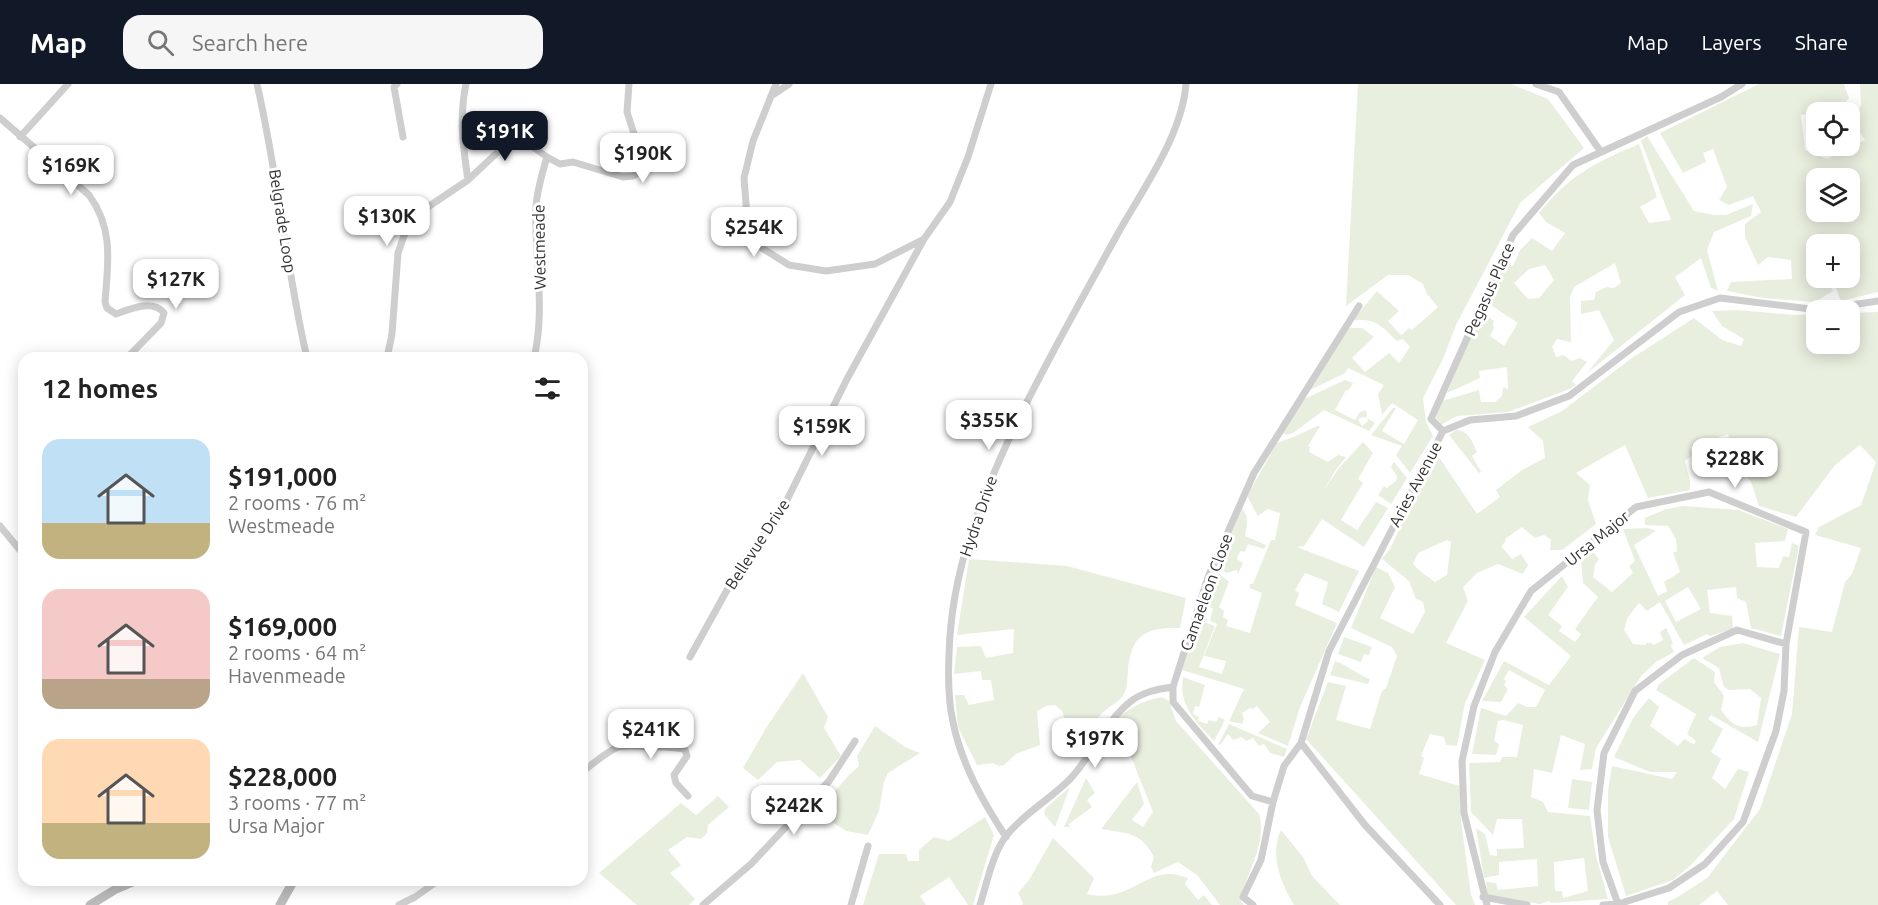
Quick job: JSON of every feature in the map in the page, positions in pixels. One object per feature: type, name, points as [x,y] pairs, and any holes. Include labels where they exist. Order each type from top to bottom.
[{"type":"main road","points":[[90,905],[123,886]]},
{"type":"main road","points":[[280,905],[291,886]]},
{"type":"street","points":[[20,137],[68,84]]},
{"type":"street","name":"Belgrade Loop","points":[[256,84],[274,168],[306,352]]},
{"type":"street","points":[[397,84],[394,87],[404,137]]},
{"type":"street","points":[[466,84],[462,103],[462,141],[468,180]]},
{"type":"street","points":[[388,352],[392,334],[398,253],[407,227],[419,213],[468,180],[501,149],[513,143],[526,142],[560,164],[573,162],[623,177],[633,176],[639,172],[643,162],[627,112],[630,84]]},
{"type":"street","points":[[776,84],[753,141],[744,178],[747,216],[762,248],[789,265],[826,271],[875,264],[924,239]]},
{"type":"street","points":[[771,96],[789,84]]},
{"type":"street","name":"Bellevue Drive","points":[[690,657],[742,563],[782,510],[847,379],[924,239],[950,202],[968,157],[991,84]]},
{"type":"street","name":"Hydra Drive","points":[[1006,837],[989,812],[964,758],[953,723],[948,683],[949,635],[954,594],[967,540],[993,473],[1049,356],[1169,141],[1185,101],[1186,84]]},
{"type":"street","points":[[1536,84],[1559,92],[1601,152]]},
{"type":"street","name":"Pegasus Place","points":[[1443,430],[1431,419],[1513,235],[1573,165],[1721,97],[1742,84]]},
{"type":"street","points":[[0,118],[89,195],[102,215],[108,243],[105,302],[107,308],[116,314],[144,306],[155,306],[164,313],[161,323],[133,352]]},
{"type":"street","name":"Westmeade","points":[[536,352],[541,314],[537,206],[540,181],[547,157]]},
{"type":"street","name":"Aries Avenue","points":[[1301,743],[1329,651],[1443,430],[1470,420],[1516,416],[1569,396],[1679,312],[1720,298],[1819,310],[1878,302]]},
{"type":"street","name":"Camaeleon Close","points":[[1173,687],[1208,577],[1254,473],[1359,306]]},
{"type":"street","name":"Ursa Major","points":[[1486,905],[1464,813],[1462,761],[1474,706],[1495,652],[1532,591],[1636,507],[1709,492],[1806,531],[1786,644],[1784,692],[1776,731],[1743,822],[1705,864],[1669,888],[1618,904],[1603,905]]},
{"type":"street","points":[[0,526],[18,548]]},
{"type":"street","points":[[1618,904],[1603,862],[1597,810],[1604,753],[1635,691],[1682,655],[1737,630],[1786,644]]},
{"type":"street","points":[[980,905],[996,854],[1006,837],[1069,780],[1085,762],[1115,717],[1131,700],[1153,690],[1173,687],[1173,702],[1252,796],[1274,802]]},
{"type":"street","points":[[703,905],[751,864],[829,781],[855,741]]},
{"type":"street","points":[[1252,905],[1243,897],[1261,860],[1284,766],[1301,743],[1365,825],[1440,905]]},
{"type":"street","points":[[588,768],[618,747],[680,747],[685,750],[687,756],[674,775],[676,783],[688,796]]},
{"type":"street","points":[[851,905],[868,846]]},
{"type":"street","points":[[399,905],[431,886]]},
{"type":"street","points":[[1483,897],[1527,905]]},
{"type":"green space","points":[[1358,84],[1511,84],[1548,99],[1584,148],[1520,203],[1456,325],[1443,359],[1423,398],[1426,422],[1433,436],[1410,473],[1396,455],[1402,446],[1371,435],[1393,408],[1396,408],[1382,431],[1404,444],[1418,420],[1392,403],[1382,415],[1378,394],[1384,385],[1348,368],[1345,373],[1310,390],[1349,328],[1362,328],[1374,337],[1352,358],[1365,372],[1389,353],[1399,363],[1410,347],[1403,339],[1397,341],[1377,324],[1366,320],[1352,321],[1377,291],[1399,311],[1388,321],[1401,335],[1409,328],[1412,330],[1438,307],[1427,294],[1423,284],[1408,275],[1388,275],[1346,306]]},
{"type":"green space","points":[[1759,84],[1844,84],[1849,98],[1846,102],[1806,102],[1806,114],[1801,115],[1806,156],[1820,156],[1827,159],[1833,156],[1860,156],[1860,142],[1865,140],[1860,132],[1860,84],[1878,84],[1878,292],[1841,300],[1836,288],[1860,288],[1860,234],[1806,234],[1806,288],[1831,288],[1833,291],[1818,300],[1763,298],[1727,291],[1731,282],[1792,279],[1791,260],[1768,257],[1758,265],[1745,237],[1745,224],[1761,212],[1753,196],[1729,205],[1719,200],[1727,187],[1713,149],[1703,153],[1706,162],[1683,173],[1660,133]]},
{"type":"green space","points":[[1647,136],[1694,211],[1726,215],[1753,204],[1751,216],[1714,232],[1707,250],[1718,291],[1711,288],[1701,258],[1675,277],[1685,295],[1587,373],[1614,340],[1599,310],[1581,314],[1581,301],[1594,300],[1596,292],[1607,287],[1614,288],[1621,283],[1615,263],[1574,287],[1570,297],[1571,342],[1557,339],[1552,347],[1556,357],[1564,355],[1571,361],[1580,358],[1587,362],[1572,381],[1576,385],[1508,412],[1457,416],[1441,425],[1436,418],[1442,401],[1479,390],[1481,402],[1495,402],[1502,396],[1503,387],[1508,389],[1507,367],[1479,371],[1480,378],[1447,393],[1481,312],[1494,321],[1494,328],[1490,336],[1504,346],[1518,323],[1486,302],[1505,263],[1513,266],[1520,250],[1532,238],[1552,251],[1565,233],[1546,222],[1539,213],[1573,179],[1596,164],[1639,144],[1657,197],[1640,207],[1649,223],[1671,220],[1641,141]],"holes":[[[1545,265],[1554,280],[1539,298],[1528,299],[1514,283],[1529,269]]]},
{"type":"green space","points":[[1738,310],[1806,314],[1806,354],[1860,354],[1860,313],[1878,312],[1878,905],[1728,905],[1717,891],[1699,905],[1668,905],[1668,902],[1707,878],[1760,809],[1792,714],[1799,627],[1832,632],[1845,582],[1852,574],[1861,548],[1815,535],[1819,527],[1861,505],[1876,462],[1860,445],[1835,465],[1796,517],[1759,506],[1751,482],[1734,460],[1728,434],[1690,447],[1695,454],[1685,461],[1690,490],[1648,498],[1625,445],[1576,473],[1590,485],[1588,500],[1596,524],[1562,550],[1550,550],[1551,540],[1544,535],[1535,538],[1522,527],[1505,539],[1506,541],[1501,546],[1512,559],[1521,554],[1528,565],[1523,574],[1498,564],[1477,573],[1463,587],[1468,601],[1446,643],[1485,660],[1465,703],[1457,746],[1446,745],[1444,737],[1430,734],[1421,756],[1424,758],[1419,774],[1460,786],[1461,821],[1471,895],[1475,905],[1456,905],[1306,739],[1328,682],[1346,686],[1336,720],[1370,729],[1382,691],[1386,688],[1397,656],[1392,647],[1351,628],[1376,567],[1388,573],[1395,587],[1380,618],[1413,634],[1425,612],[1423,602],[1416,599],[1409,581],[1382,559],[1390,549],[1428,467],[1437,454],[1477,514],[1500,497],[1496,490],[1522,470],[1545,458],[1543,441],[1528,427],[1562,411],[1632,358],[1694,318],[1722,340],[1741,346],[1744,339],[1722,326],[1712,311]],"holes":[[[1447,540],[1451,542],[1447,575],[1435,582],[1420,571],[1413,564],[1418,553]]]},
{"type":"green space","points":[[1345,380],[1353,383],[1349,390],[1346,390],[1335,410],[1355,420],[1360,412],[1366,410],[1367,417],[1358,420],[1362,426],[1368,421],[1367,418],[1375,423],[1369,431],[1324,410],[1293,433],[1286,435],[1282,432],[1302,400]]},
{"type":"green space","points":[[1320,426],[1308,446],[1310,447],[1309,452],[1328,462],[1338,455],[1346,457],[1324,490],[1339,468],[1363,442],[1373,453],[1358,479],[1363,483],[1341,520],[1357,530],[1376,502],[1388,508],[1364,547],[1322,519],[1304,546],[1297,547],[1359,571],[1339,612],[1322,604],[1328,582],[1305,573],[1295,590],[1299,593],[1295,605],[1337,623],[1300,707],[1288,746],[1258,733],[1270,722],[1257,706],[1242,713],[1244,719],[1242,724],[1229,721],[1244,689],[1182,670],[1197,620],[1215,626],[1199,667],[1222,674],[1226,661],[1204,656],[1217,624],[1210,621],[1213,608],[1207,606],[1203,616],[1208,619],[1206,621],[1198,619],[1215,570],[1229,582],[1219,607],[1224,611],[1223,617],[1228,620],[1226,626],[1250,633],[1262,593],[1250,588],[1250,584],[1253,584],[1271,540],[1275,540],[1280,513],[1268,509],[1258,516],[1247,496],[1277,443]]},
{"type":"green space","points":[[1456,430],[1464,432],[1472,440],[1477,452],[1472,456],[1481,472],[1479,473],[1449,435]]},
{"type":"green space","points":[[1394,462],[1407,478],[1391,504],[1378,495],[1384,486],[1387,488],[1396,481],[1397,476],[1391,467]]},
{"type":"green space","points":[[1683,506],[1739,510],[1788,529],[1785,541],[1755,543],[1757,567],[1779,568],[1783,556],[1789,557],[1792,543],[1799,546],[1781,636],[1751,628],[1746,602],[1737,598],[1736,587],[1707,590],[1710,613],[1732,616],[1733,629],[1710,636],[1707,634],[1684,645],[1660,602],[1647,611],[1639,603],[1628,617],[1624,630],[1633,644],[1651,643],[1654,645],[1663,640],[1660,632],[1666,628],[1673,643],[1671,646],[1674,652],[1656,662],[1641,676],[1596,748],[1592,769],[1580,770],[1585,744],[1561,735],[1552,773],[1534,769],[1531,797],[1543,802],[1548,812],[1590,816],[1596,856],[1608,899],[1551,903],[1549,901],[1540,904],[1487,896],[1486,882],[1496,883],[1498,890],[1538,886],[1537,859],[1499,862],[1499,875],[1484,878],[1476,828],[1485,834],[1490,855],[1497,856],[1497,849],[1524,848],[1522,819],[1497,819],[1493,835],[1471,812],[1469,763],[1500,762],[1502,757],[1517,757],[1523,725],[1498,721],[1494,741],[1499,744],[1496,755],[1472,754],[1481,708],[1506,716],[1518,703],[1527,707],[1536,707],[1545,690],[1509,670],[1504,679],[1506,681],[1504,685],[1508,689],[1501,702],[1482,701],[1504,661],[1549,685],[1571,656],[1524,617],[1562,576],[1568,587],[1548,615],[1562,626],[1559,631],[1575,642],[1581,634],[1575,629],[1598,597],[1583,583],[1581,560],[1593,552],[1599,559],[1595,565],[1593,577],[1612,592],[1633,573],[1629,566],[1635,561],[1623,529],[1648,528],[1656,531],[1634,545],[1658,596],[1667,591],[1664,582],[1680,572],[1673,552],[1677,552],[1676,539],[1668,526],[1645,525],[1645,518],[1666,509]],"holes":[[[1688,587],[1701,609],[1676,622],[1665,601]],[[1584,858],[1588,891],[1563,898],[1562,891],[1555,891],[1554,862]]]},
{"type":"green space","points":[[1242,509],[1247,518],[1245,536],[1266,545],[1264,549],[1248,544],[1245,552],[1240,551],[1237,559],[1243,563],[1238,574],[1237,570],[1226,573],[1218,564]]},
{"type":"green space","points":[[969,559],[1067,566],[1186,598],[1180,628],[1158,629],[1142,636],[1137,641],[1132,649],[1124,694],[1096,721],[1089,736],[1068,730],[1062,711],[1055,705],[1046,706],[1037,711],[1040,745],[1016,754],[1004,765],[999,766],[993,763],[977,765],[958,727],[955,695],[964,695],[969,705],[994,700],[991,680],[982,680],[981,671],[954,674],[957,647],[981,646],[986,658],[1013,653],[1014,629],[957,635]]},
{"type":"green space","points":[[1344,637],[1372,647],[1369,655],[1364,654],[1361,662],[1338,654]]},
{"type":"green space","points":[[1743,643],[1780,654],[1758,742],[1711,715],[1708,719],[1723,729],[1711,752],[1721,759],[1712,778],[1725,789],[1738,769],[1749,772],[1734,819],[1690,866],[1673,880],[1626,896],[1608,837],[1608,791],[1612,766],[1672,779],[1677,772],[1650,772],[1614,757],[1633,718],[1649,698],[1659,707],[1650,726],[1678,746],[1684,739],[1694,744],[1696,741],[1687,734],[1696,714],[1656,690],[1659,684],[1694,658],[1715,672],[1714,682],[1724,696],[1721,710],[1729,719],[1740,726],[1757,725],[1761,698],[1750,689],[1729,690],[1724,687],[1719,668],[1702,658],[1720,647]]},
{"type":"green space","points":[[1335,661],[1370,679],[1368,684],[1330,675]]},
{"type":"green space","points":[[803,673],[828,717],[824,728],[841,756],[820,778],[800,760],[777,762],[758,780],[743,768],[766,728]]},
{"type":"green space","points":[[1183,677],[1205,685],[1199,707],[1195,706],[1193,714],[1199,717],[1198,721],[1207,724],[1209,720],[1216,722],[1219,717],[1225,720],[1214,741],[1195,720],[1186,705],[1182,687]]},
{"type":"green space","points":[[1162,697],[1169,701],[1176,721],[1259,814],[1261,836],[1243,891],[1241,902],[1244,905],[1220,905],[1197,875],[1178,862],[1154,873],[1151,867],[1154,857],[1144,842],[1126,833],[1101,829],[1137,782],[1144,804],[1132,820],[1143,827],[1153,812],[1118,724],[1119,717],[1129,710]]},
{"type":"green space","points":[[1229,724],[1287,749],[1284,757],[1270,753],[1264,744],[1259,746],[1253,738],[1246,741],[1242,737],[1233,740],[1228,734],[1218,745]]},
{"type":"green space","points":[[875,726],[905,747],[920,753],[888,773],[884,782],[879,811],[868,835],[846,831],[817,812],[859,766],[857,756]]},
{"type":"green space","points":[[1086,778],[1095,793],[1087,800],[1092,807],[1069,824],[1070,827],[1064,827]]},
{"type":"green space","points":[[1572,779],[1592,782],[1589,810],[1568,808]]},
{"type":"green space","points":[[1070,787],[1055,827],[1044,814],[1045,809]]},
{"type":"green space","points":[[718,796],[729,807],[708,825],[707,833],[701,839],[687,837],[668,850],[681,865],[670,873],[695,899],[689,905],[637,905],[599,873],[681,803],[696,815]]},
{"type":"green space","points":[[985,817],[994,835],[973,905],[968,905],[949,877],[920,896],[926,905],[863,905],[879,854],[906,854],[908,861],[919,861],[919,850],[934,837],[949,841]]},
{"type":"green space","points":[[1281,830],[1303,857],[1312,876],[1340,905],[1294,905],[1281,878],[1276,859]]},
{"type":"green space","points":[[1053,838],[1094,878],[1087,894],[1103,896],[1117,894],[1150,878],[1174,874],[1188,878],[1185,884],[1198,900],[1204,895],[1212,905],[1022,905],[1018,893],[1029,880]]}]
